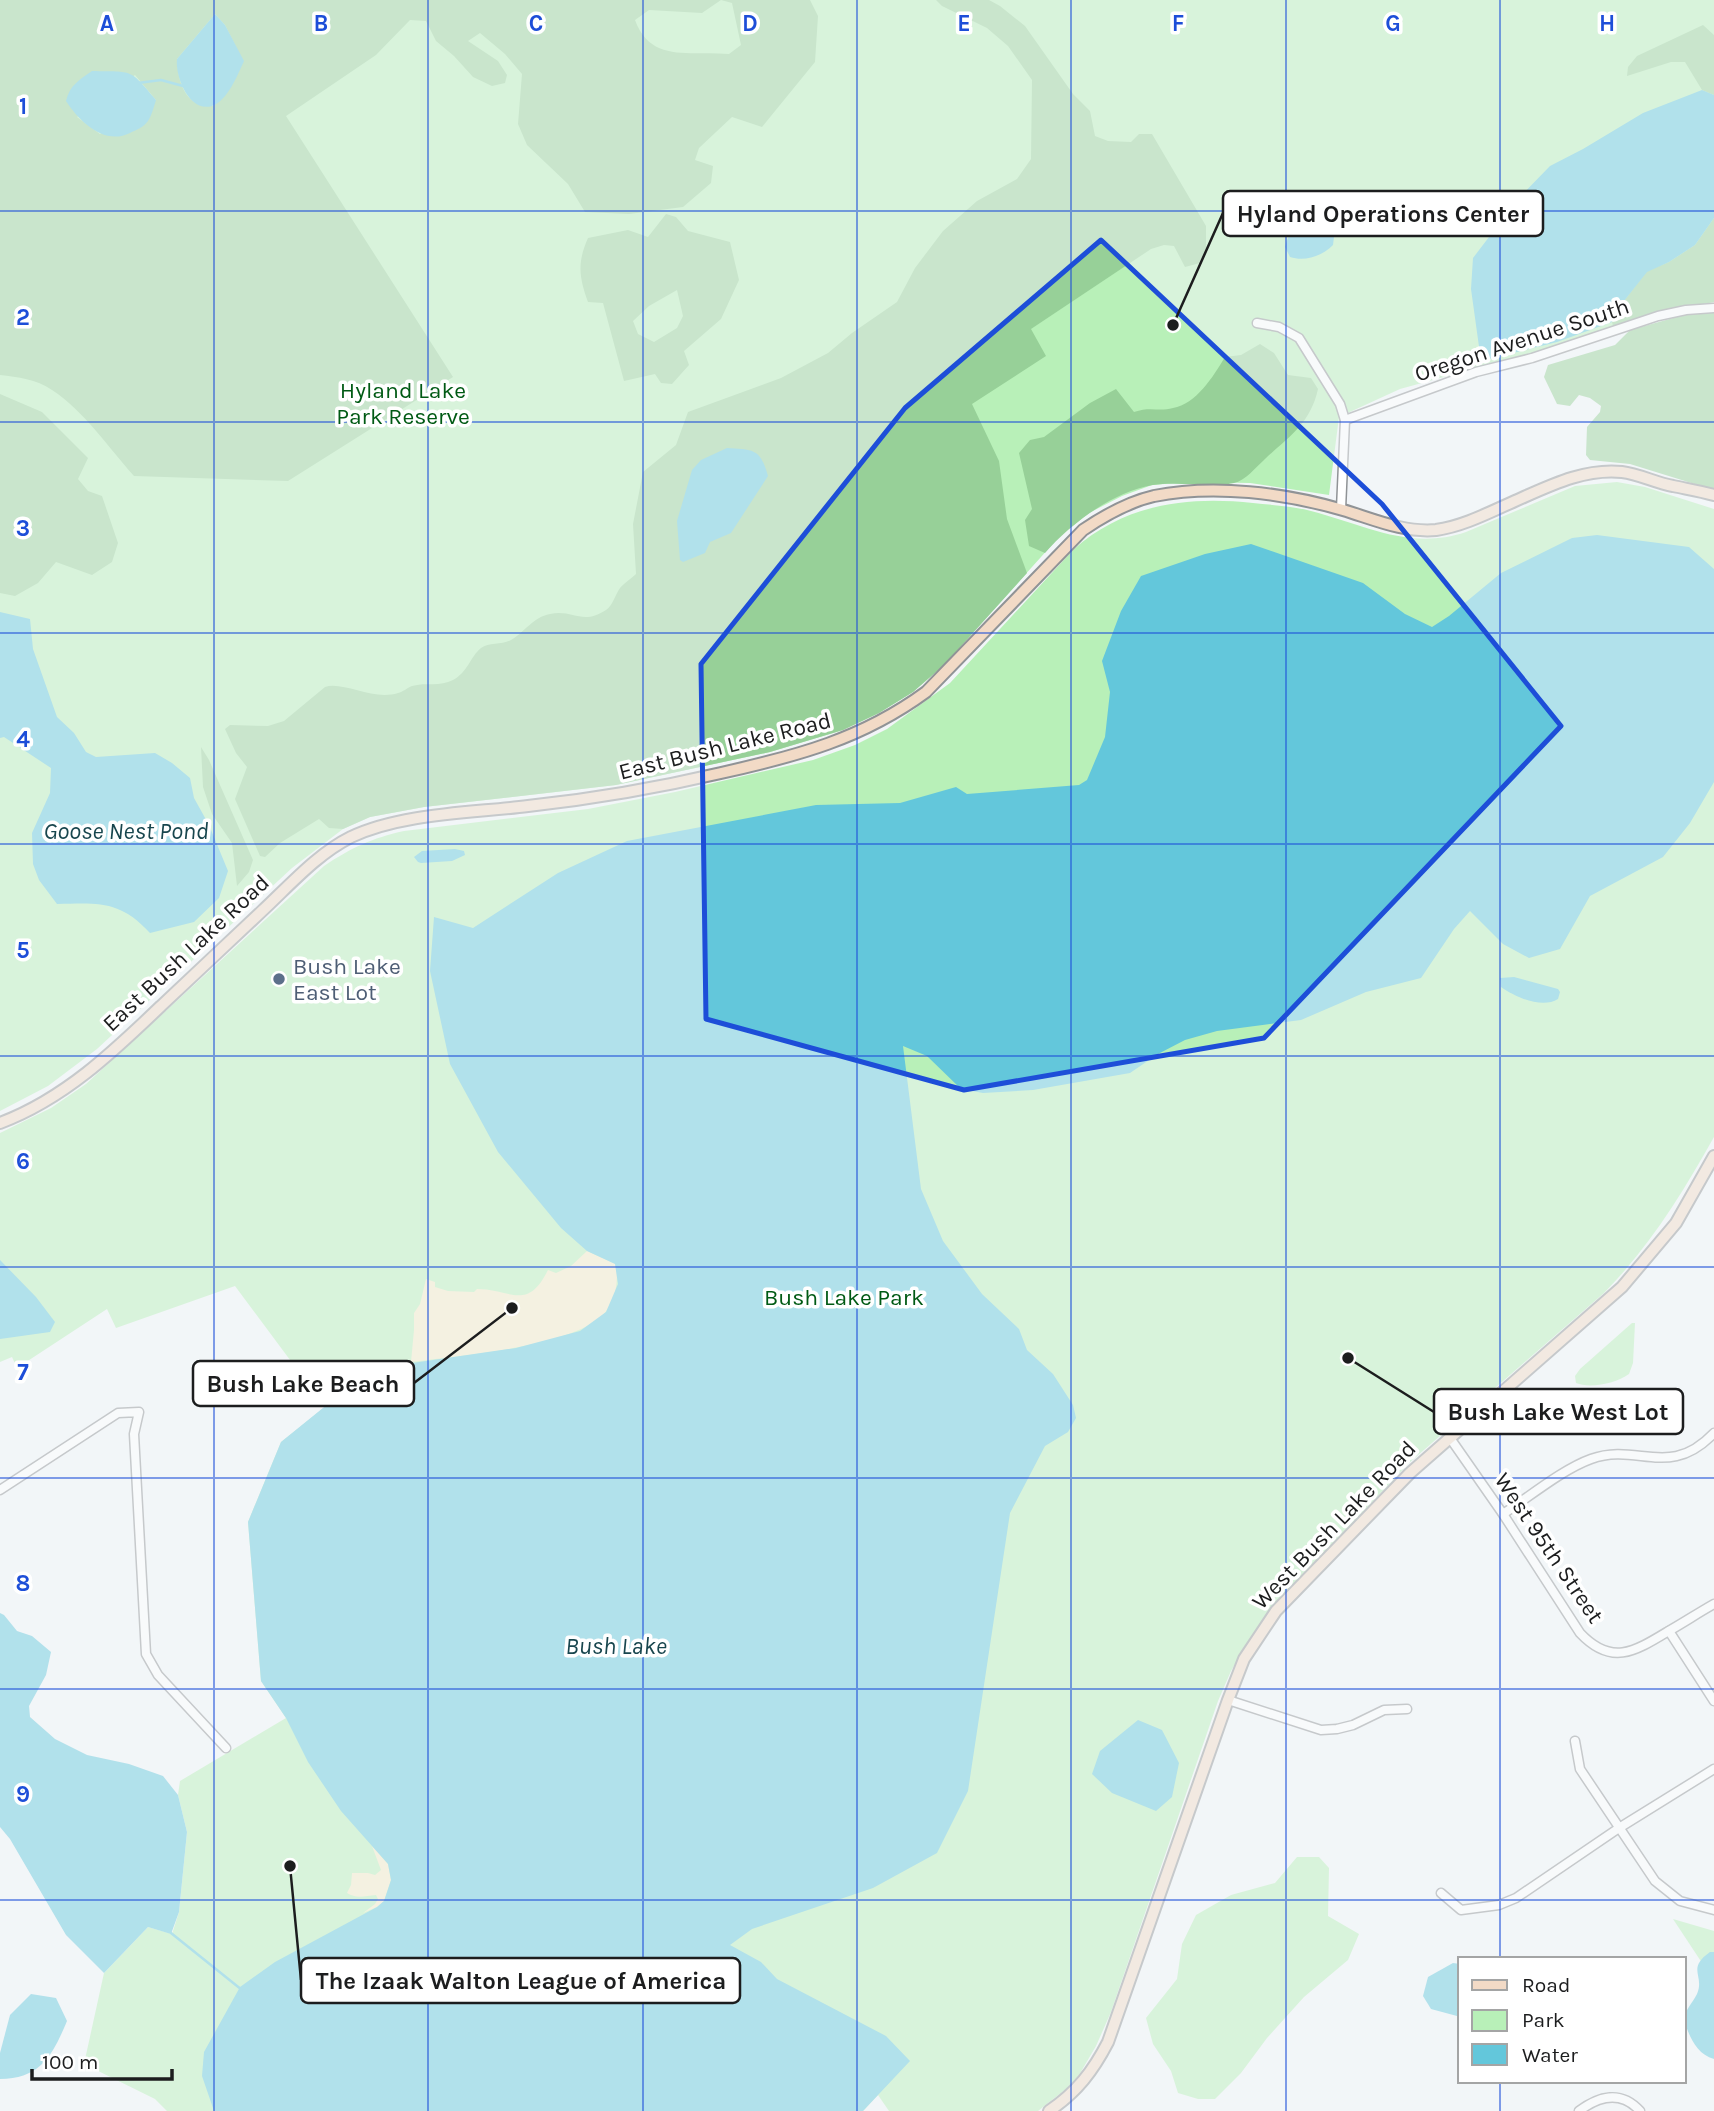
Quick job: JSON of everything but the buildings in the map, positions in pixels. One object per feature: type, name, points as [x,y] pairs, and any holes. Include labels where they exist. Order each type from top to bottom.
[{"type":"street","name":"Oregon Avenue South","points":[[1345,420],[1476,372],[1532,358],[1658,316],[1714,308]]},
{"type":"street","points":[[1257,323],[1279,327],[1299,338],[1340,404],[1345,420],[1341,509]]},
{"type":"street","name":"East Bush Lake Road","points":[[0,1123],[52,1098],[88,1072],[310,866],[352,837],[385,825],[418,819],[610,796],[666,786],[764,763],[844,739],[898,713],[926,692],[1083,530],[1105,515],[1140,501],[1177,493],[1223,492],[1293,498],[1403,528],[1436,530],[1476,518],[1580,475],[1621,472],[1714,495]]},
{"type":"street","name":"East Bush Lake Road","points":[[1672,486],[1714,503]]},
{"type":"street","name":"West Bush Lake Road","points":[[1049,2111],[1081,2085],[1108,2042],[1228,1700],[1244,1659],[1276,1611],[1396,1486],[1622,1287],[1676,1223],[1714,1156]]},
{"type":"street","points":[[0,1490],[118,1413],[139,1412],[134,1434],[146,1654],[158,1675],[226,1748]]},
{"type":"street","points":[[1503,1514],[1591,1459],[1623,1454],[1656,1459],[1674,1457],[1691,1451],[1714,1433]]},
{"type":"street","name":"West 95th Street","points":[[1450,1438],[1580,1633],[1590,1643],[1602,1650],[1630,1652],[1714,1604]]},
{"type":"street","points":[[1669,1631],[1714,1701]]},
{"type":"street","points":[[1228,1700],[1321,1730],[1353,1725],[1384,1710],[1407,1709]]},
{"type":"street","points":[[1575,1741],[1580,1769],[1655,1881],[1680,1900],[1714,1910]]},
{"type":"street","points":[[1441,1893],[1461,1910],[1499,1905],[1532,1888],[1619,1828],[1714,1769]]},
{"type":"street","points":[[1579,2111],[1591,2102],[1611,2096],[1632,2103],[1640,2111]]},
{"type":"highlighted area","points":[[1101,240],[1382,504],[1561,726],[1264,1038],[964,1090],[706,1019],[701,664],[905,408]]},
{"type":"green space","name":"Hyland Lake Park Reserve","points":[[0,0],[1714,0],[1714,302],[1650,314],[1553,347],[1400,389],[1339,417],[1329,495],[1250,483],[1189,482],[1152,485],[1122,496],[1089,513],[1059,537],[944,665],[913,692],[879,713],[843,730],[770,752],[616,785],[424,807],[370,817],[343,829],[292,868],[97,1049],[48,1086],[0,1111]]},
{"type":"green space","points":[[0,0],[721,0],[810,0],[818,16],[815,62],[762,127],[732,117],[699,148],[695,160],[713,166],[711,183],[683,207],[629,214],[585,212],[568,184],[527,145],[518,124],[522,74],[505,54],[480,33],[468,41],[498,61],[507,75],[505,83],[492,86],[473,77],[436,41],[426,21],[410,20],[376,55],[286,116],[453,377],[288,481],[134,476],[64,399],[40,383],[0,375]],"holes":[[[721,0],[732,3],[741,45],[729,54],[687,53],[662,49],[642,34],[635,20],[649,10],[702,13]],[[215,14],[225,25],[243,61],[213,106],[196,103],[185,92],[181,85],[177,59]],[[135,75],[156,100],[100,134],[77,117]]]},
{"type":"green space","points":[[936,0],[989,0],[1025,26],[1073,94],[1090,111],[1095,136],[1108,141],[1131,142],[1139,134],[1152,134],[1206,226],[1206,248],[1200,263],[1185,267],[1174,246],[1164,245],[1151,249],[1031,329],[1046,356],[972,404],[999,461],[1007,519],[1027,573],[944,665],[913,692],[879,713],[843,730],[770,752],[616,785],[424,807],[370,817],[343,829],[329,828],[319,819],[280,843],[265,857],[260,856],[235,799],[247,767],[236,753],[225,729],[230,725],[268,726],[284,721],[325,687],[388,695],[412,686],[448,682],[462,673],[481,648],[511,640],[544,616],[558,613],[590,617],[606,610],[620,588],[636,574],[633,524],[643,472],[676,445],[688,412],[781,378],[828,353],[897,302],[915,268],[943,231],[977,201],[1017,179],[1031,159],[1032,80],[1008,46],[987,28],[942,6]]},
{"type":"green space","points":[[1703,25],[1714,35],[1714,95],[1702,90],[1685,62],[1671,62],[1627,76],[1628,67],[1637,56]]},
{"type":"green space","points":[[666,214],[676,217],[688,231],[730,242],[739,280],[721,319],[684,351],[689,365],[672,384],[661,383],[655,374],[624,381],[603,303],[588,302],[581,277],[582,255],[588,238],[628,230],[648,237]],"holes":[[[677,290],[683,316],[677,328],[654,342],[638,334],[633,321],[649,306]]]},
{"type":"green space","points":[[1714,218],[1714,302],[1650,314],[1613,326],[1612,322],[1620,306],[1647,271],[1669,262],[1695,245]]},
{"type":"green space","points":[[1714,312],[1714,490],[1630,464],[1590,460],[1586,455],[1587,427],[1600,412],[1601,406],[1590,398],[1579,395],[1570,406],[1557,404],[1544,377],[1548,365],[1615,345],[1630,330],[1684,315]]},
{"type":"green space","points":[[1260,344],[1274,353],[1288,375],[1311,378],[1318,389],[1304,421],[1242,480],[1214,485],[1163,484],[1138,488],[1094,510],[1045,553],[1029,546],[1025,520],[1032,509],[1019,453],[1030,440],[1044,437],[1090,403],[1116,389],[1134,412],[1181,405],[1203,388],[1225,357],[1241,355]]},
{"type":"green space","points":[[0,394],[42,412],[88,458],[78,479],[88,491],[102,496],[118,543],[112,562],[92,575],[56,562],[38,583],[15,596],[0,593]]},
{"type":"green space","name":"Bush Lake Park","points":[[1617,482],[1645,487],[1714,509],[1714,1137],[1664,1219],[1621,1275],[1604,1293],[1409,1463],[1273,1607],[1249,1640],[1218,1701],[1111,2012],[1096,2046],[1079,2075],[1066,2089],[1038,2111],[889,2111],[878,2095],[863,2111],[167,2111],[155,2099],[84,2064],[104,1973],[148,1927],[172,1934],[179,1912],[187,1832],[178,1795],[180,1781],[286,1718],[261,1681],[248,1522],[281,1442],[325,1407],[235,1286],[116,1328],[107,1309],[17,1368],[12,1357],[0,1362],[0,1133],[51,1108],[86,1084],[324,866],[343,854],[372,840],[404,831],[588,809],[813,760],[855,745],[887,729],[950,683],[1073,550],[1113,522],[1135,513],[1180,503],[1253,503],[1304,509],[1388,534],[1426,539],[1466,532],[1575,486]]},
{"type":"green space","points":[[201,747],[253,860],[249,872],[237,886],[232,843],[212,814],[203,787]]},
{"type":"green space","points":[[1635,1323],[1633,1363],[1629,1374],[1603,1384],[1576,1383],[1575,1376],[1580,1369]]},
{"type":"green space","points":[[1297,1857],[1319,1857],[1329,1868],[1328,1916],[1359,1934],[1348,1960],[1304,1997],[1267,2038],[1241,2073],[1215,2099],[1198,2099],[1178,2093],[1171,2071],[1153,2044],[1146,2018],[1177,1979],[1182,1944],[1196,1915],[1231,1895],[1275,1883]]},
{"type":"green space","points":[[1673,1919],[1714,1931],[1714,1981]]},
{"type":"sand","points":[[587,1251],[616,1264],[617,1270],[613,1298],[607,1310],[593,1323],[572,1333],[516,1348],[411,1362],[414,1313],[420,1304],[426,1279],[435,1282],[435,1287],[448,1291],[474,1292],[477,1289],[525,1294],[533,1291],[548,1270],[556,1273],[571,1266]]},
{"type":"sand","points":[[372,1846],[388,1864],[391,1880],[384,1901],[363,1913],[375,1904],[378,1899],[376,1895],[357,1897],[347,1893],[352,1873],[375,1875],[381,1870]]},
{"type":"water","points":[[215,14],[225,25],[244,61],[223,99],[212,106],[204,107],[190,99],[185,92],[178,74],[177,59]]},
{"type":"water","points":[[92,71],[124,72],[141,82],[156,100],[146,123],[130,133],[111,136],[102,134],[85,123],[66,101],[79,80]]},
{"type":"water","points":[[1702,90],[1714,95],[1714,218],[1695,245],[1647,272],[1620,306],[1612,322],[1557,342],[1481,361],[1471,289],[1473,258],[1518,199],[1550,166],[1643,113]]},
{"type":"water","points":[[1312,219],[1324,222],[1334,237],[1333,245],[1313,257],[1290,257],[1285,247],[1291,233]]},
{"type":"water","points":[[727,448],[755,452],[762,460],[768,476],[731,533],[710,542],[705,553],[683,562],[680,560],[677,521],[692,470],[701,460]]},
{"type":"water","name":"Bush Lake","points":[[1597,535],[1689,547],[1714,569],[1714,782],[1690,823],[1663,857],[1590,896],[1560,949],[1529,958],[1503,944],[1470,911],[1454,929],[1421,978],[1366,992],[1301,1020],[1217,1031],[1185,1040],[1130,1073],[1033,1090],[983,1093],[961,1089],[927,1056],[903,1046],[921,1189],[943,1241],[982,1294],[1019,1329],[1027,1350],[1053,1374],[1073,1405],[1076,1418],[1068,1432],[1045,1446],[1010,1513],[968,1791],[937,1853],[873,1888],[752,1929],[730,1945],[761,1962],[777,1979],[886,2036],[910,2061],[863,2111],[214,2111],[202,2076],[204,2052],[240,1987],[275,1962],[377,1907],[384,1901],[391,1880],[388,1864],[341,1811],[308,1762],[286,1718],[261,1681],[248,1522],[281,1442],[355,1382],[385,1367],[516,1348],[580,1331],[606,1312],[618,1284],[615,1264],[587,1251],[561,1228],[498,1152],[450,1064],[430,971],[434,917],[473,928],[558,873],[627,841],[816,805],[900,803],[956,787],[967,794],[1079,785],[1087,780],[1105,737],[1110,692],[1102,661],[1121,611],[1141,576],[1205,554],[1251,544],[1363,583],[1405,614],[1432,627],[1501,573],[1572,538]]},
{"type":"water","name":"Goose Nest Pond","points":[[0,612],[30,619],[33,649],[57,717],[74,733],[86,752],[96,757],[155,753],[190,778],[194,798],[209,825],[228,871],[219,898],[194,922],[150,933],[129,914],[118,909],[85,903],[57,904],[39,880],[33,864],[32,833],[50,793],[51,768],[4,737],[0,738]]},
{"type":"water","points":[[422,851],[464,851],[465,855],[452,861],[421,863],[414,857]]},
{"type":"water","points":[[1514,977],[1558,989],[1558,999],[1552,1002],[1537,1002],[1521,998],[1501,987],[1500,978]]},
{"type":"water","points":[[0,1260],[36,1297],[55,1322],[50,1332],[0,1339]]},
{"type":"water","points":[[0,1613],[17,1631],[32,1636],[51,1652],[46,1675],[29,1706],[30,1717],[55,1739],[87,1755],[129,1764],[163,1776],[178,1795],[187,1832],[179,1912],[171,1934],[148,1927],[104,1973],[66,1935],[10,1839],[0,1827]]},
{"type":"water","points":[[1138,1720],[1162,1730],[1179,1763],[1172,1797],[1156,1811],[1112,1793],[1092,1774],[1100,1751]]},
{"type":"water","points":[[1714,1952],[1714,2059],[1698,2049],[1686,2026],[1686,2013],[1699,1987],[1697,1968],[1703,1958]]},
{"type":"water","points":[[1453,1963],[1458,1964],[1457,2016],[1431,2009],[1423,1996],[1428,1977]]},
{"type":"water","points":[[31,1994],[56,1998],[67,2021],[50,2054],[36,2069],[26,2075],[0,2079],[0,2053],[10,2015]]},
{"type":"waterway","points":[[138,83],[161,80],[183,86]]},
{"type":"waterway","points":[[171,1933],[242,1990]]},
{"type":"place","name":"Hyland Operations Center","points":[[1173,325]]},
{"type":"place","name":"Bush Lake East Lot","points":[[279,979]]},
{"type":"place","name":"Bush Lake Beach","points":[[512,1308]]},
{"type":"place","name":"Bush Lake West Lot","points":[[1348,1358]]},
{"type":"place","name":"The Izaak Walton League of America","points":[[290,1866]]}]
